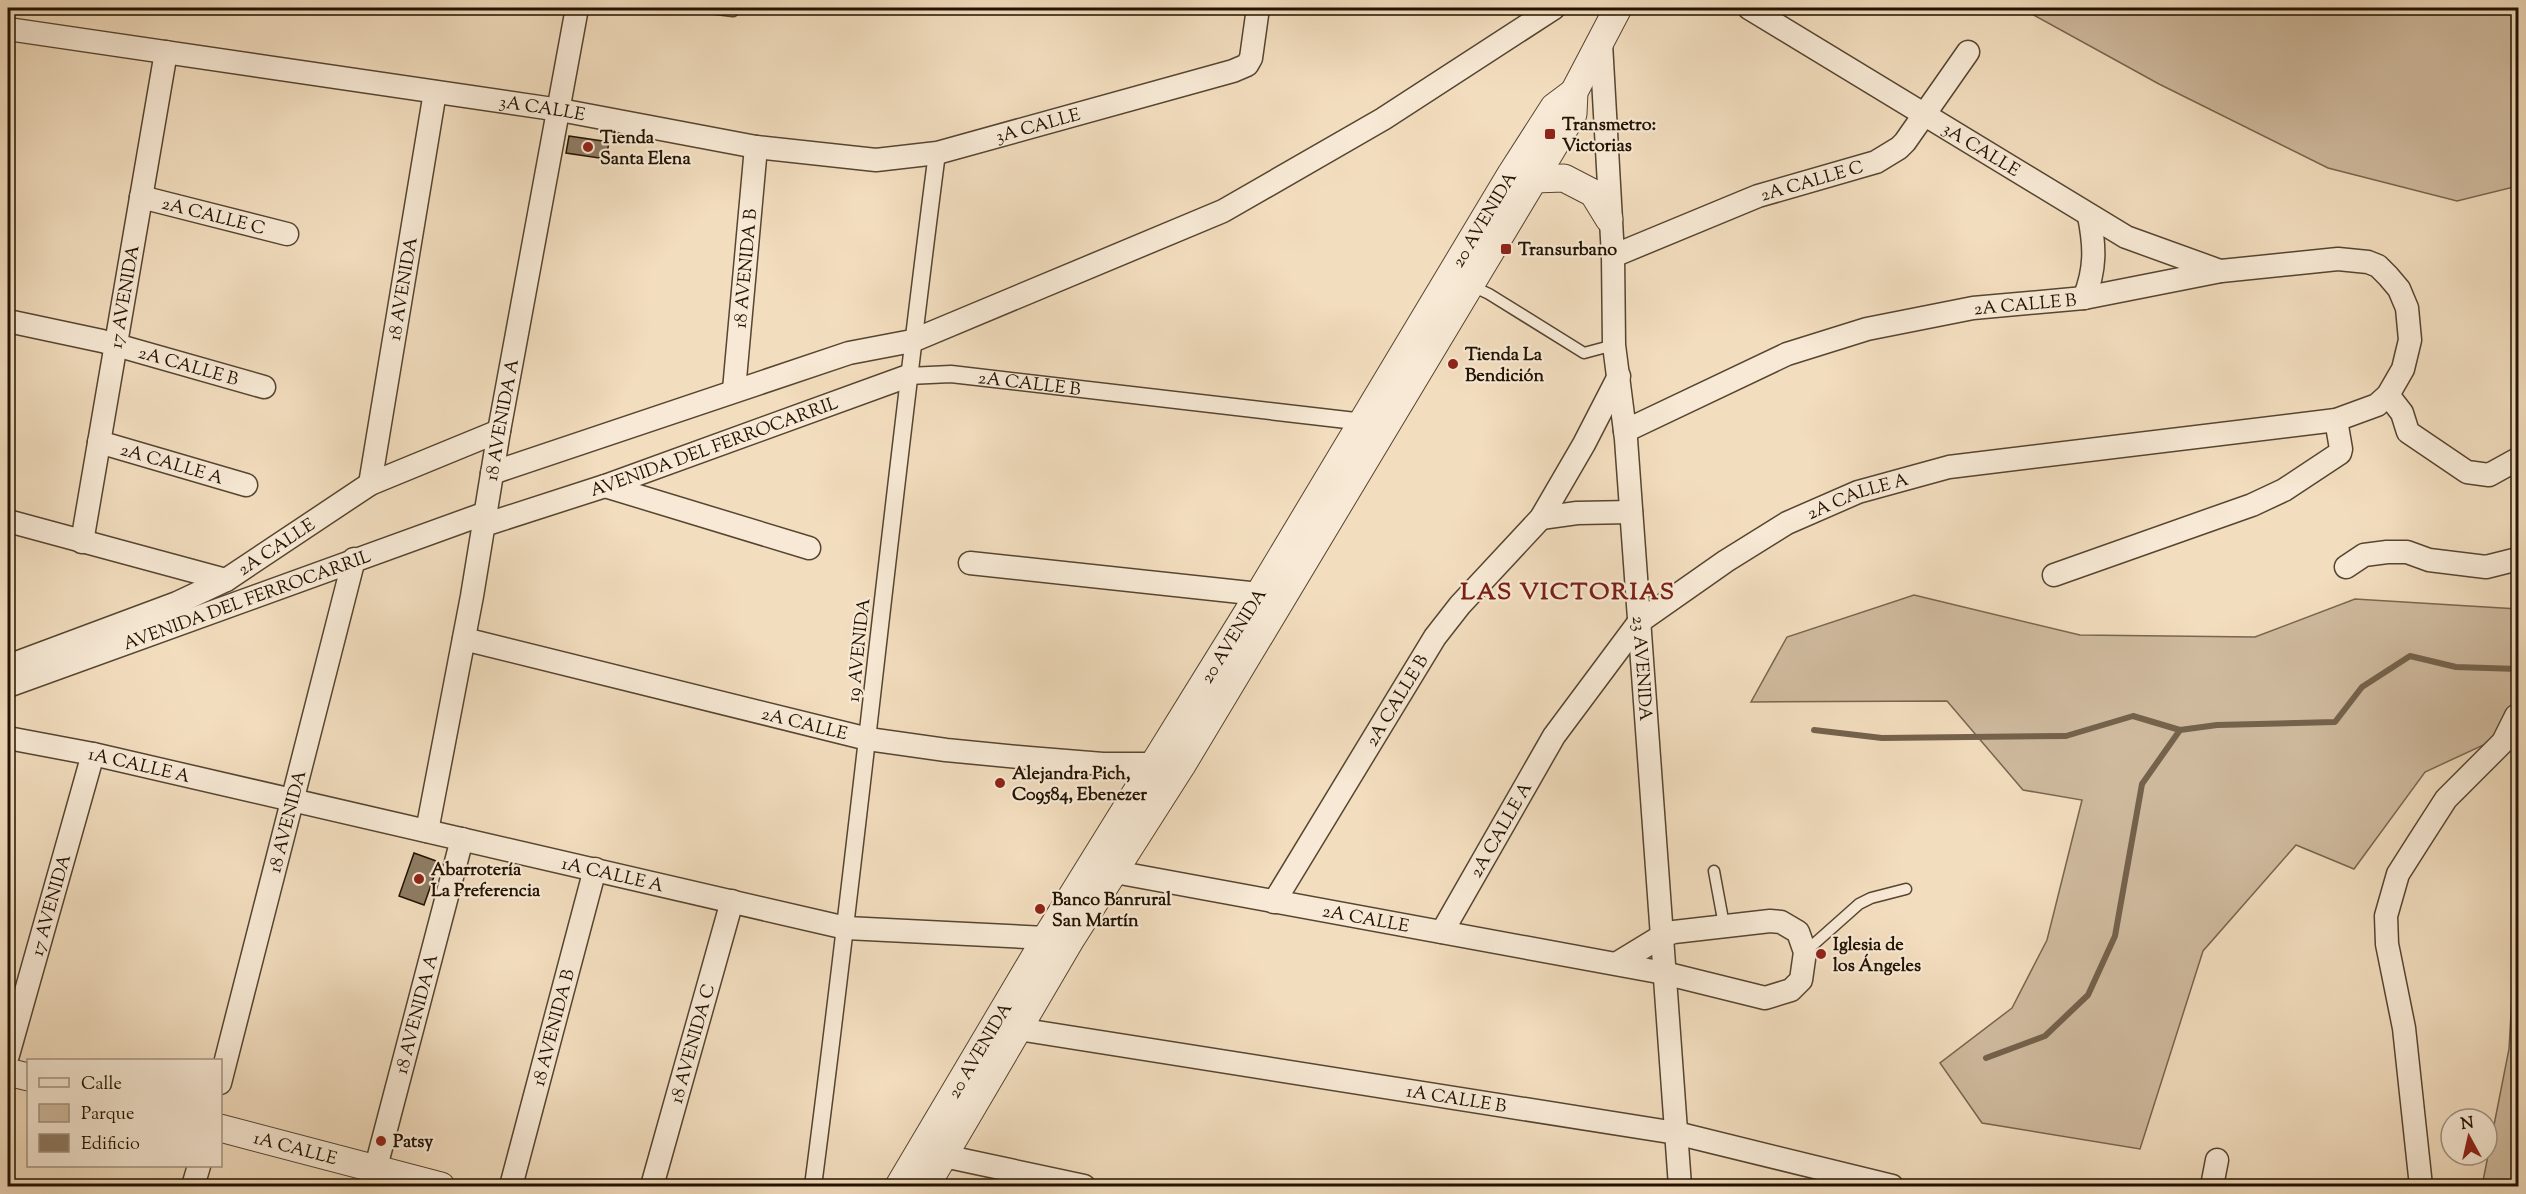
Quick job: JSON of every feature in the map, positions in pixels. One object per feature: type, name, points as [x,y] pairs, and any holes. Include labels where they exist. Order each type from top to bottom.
[{"type":"street","name":"18 AVENIDA A","points":[[427,831],[464,639],[499,431],[577,8]]},
{"type":"street","name":"3A CALLE","points":[[8,28],[560,110],[756,147],[876,160],[937,153],[1233,71],[1247,65],[1251,58],[1258,8]]},
{"type":"street","points":[[492,473],[849,353],[912,341],[1223,212],[1383,119],[1554,8]]},
{"type":"street","name":"20 AVENIDA","points":[[899,1186],[1046,938],[1260,594],[1374,423],[1470,285],[1573,114],[1575,92],[1618,8]]},
{"type":"street","name":"3A CALLE","points":[[1749,8],[2126,237],[2221,271]]},
{"type":"street","name":"23 AVENIDA","points":[[1601,44],[1613,256],[1614,345],[1625,431],[1680,1186]]},
{"type":"street","name":"17 AVENIDA","points":[[82,542],[166,52]]},
{"type":"street","name":"2A CALLE C","points":[[1613,256],[1758,196],[1876,162],[1899,148],[1968,52]]},
{"type":"street","name":"18 AVENIDA","points":[[370,484],[435,92]]},
{"type":"street","name":"20 AVENIDA","points":[[936,1176],[1018,1029],[1284,597],[1374,423],[1554,107],[1575,92]]},
{"type":"street","name":"18 AVENIDA B","points":[[734,390],[756,147]]},
{"type":"street","name":"19 AVENIDA","points":[[813,1186],[846,928],[912,341],[937,153]]},
{"type":"street","points":[[1534,179],[1564,178],[1593,194],[1610,219]]},
{"type":"street","name":"2A CALLE C","points":[[141,197],[287,234]]},
{"type":"street","points":[[2084,298],[2091,281],[2095,260],[2089,216]]},
{"type":"street","name":"2A CALLE B","points":[[1625,431],[1787,354],[1916,318],[1973,308],[2084,298],[2221,271],[2338,259],[2368,262],[2378,266],[2399,289],[2407,308],[2410,323],[2408,352],[2396,383],[2388,395]]},
{"type":"street","name":"2A CALLE B","points":[[8,321],[102,341],[264,387]]},
{"type":"street","name":"2A CALLE B","points":[[908,376],[951,374],[1374,423]]},
{"type":"street","name":"AVENIDA DEL FERROCARRIL","points":[[8,686],[354,559],[485,519],[605,486],[908,376]]},
{"type":"street","name":"2A CALLE B","points":[[1274,902],[1435,637],[1460,605],[1541,518],[1584,444],[1619,376]]},
{"type":"street","points":[[2388,395],[2402,413],[2408,432],[2467,472],[2489,475],[2518,459]]},
{"type":"street","name":"2A CALLE A","points":[[1442,932],[1554,736],[1639,622],[1726,561],[1787,523],[1838,499],[1884,483],[1949,467],[2336,420],[2378,405],[2388,395]]},
{"type":"street","points":[[2054,575],[2252,505],[2284,490],[2340,453],[2342,449],[2336,420]]},
{"type":"street","name":"2A CALLE","points":[[8,521],[226,580],[370,484],[499,431]]},
{"type":"street","name":"2A CALLE A","points":[[99,442],[246,485]]},
{"type":"street","points":[[605,486],[809,548]]},
{"type":"street","points":[[1541,518],[1576,513],[1631,512]]},
{"type":"street","points":[[2346,567],[2364,555],[2387,552],[2407,552],[2429,560],[2486,567],[2518,559]]},
{"type":"street","name":"18 AVENIDA","points":[[222,1075],[294,801],[354,559]]},
{"type":"street","points":[[970,563],[1260,594]]},
{"type":"street","name":"AVENIDA DEL FERROCARRIL","points":[[8,666],[177,603],[226,580]]},
{"type":"street","name":"2A CALLE","points":[[464,639],[867,739],[1029,758],[1103,764],[1153,764]]},
{"type":"street","points":[[2421,1186],[2404,1028],[2387,944],[2386,916],[2398,874],[2446,799],[2503,742],[2516,716]]},
{"type":"street","name":"1A CALLE A","points":[[8,738],[93,754],[846,928],[1046,938]]},
{"type":"street","name":"17 AVENIDA","points":[[8,1055],[93,754]]},
{"type":"street","name":"18 AVENIDA A","points":[[373,1178],[462,839]]},
{"type":"street","name":"18 AVENIDA B","points":[[511,1186],[595,869]]},
{"type":"street","name":"2A CALLE","points":[[1115,872],[1664,973],[1765,998],[1791,990],[1801,980],[1805,952]]},
{"type":"street","name":"18 AVENIDA C","points":[[652,1186],[732,901]]},
{"type":"street","points":[[1616,964],[1662,936],[1683,930],[1724,925],[1781,922],[1797,932],[1805,952]]},
{"type":"street","name":"1A CALLE B","points":[[1018,1029],[1676,1133],[1847,1181],[1892,1186]]},
{"type":"street","points":[[8,1072],[27,1077]]},
{"type":"street","name":"1A CALLE","points":[[222,1129],[373,1178],[441,1186]]},
{"type":"street","points":[[2212,1186],[2217,1160]]},
{"type":"street","points":[[194,1186],[199,1167]]},
{"type":"street","points":[[936,1176],[1084,1186]]},
{"type":"lane","points":[[709,8],[733,10]]},
{"type":"lane","points":[[1470,285],[1489,294],[1584,353],[1614,345]]},
{"type":"lane","points":[[1714,871],[1724,925]]},
{"type":"lane","points":[[1805,952],[1859,904],[1871,898],[1906,889]]},
{"type":"green space","points":[[2021,8],[2518,8],[2518,186],[2457,201],[2328,168],[2159,84]]},
{"type":"green space","points":[[1914,595],[2080,635],[2255,637],[2355,599],[2518,609],[2518,729],[2425,772],[2354,869],[2296,845],[2203,951],[2140,1149],[1982,1123],[1940,1063],[2012,1008],[2047,940],[2082,800],[2023,790],[1947,701],[1751,702],[1787,637]]},
{"type":"green space","points":[[2518,891],[2518,1186],[2482,1186],[2486,1167],[2499,1167],[2498,1107],[2509,1049]]},
{"type":"building","name":"Tienda Santa Elena","points":[[569,136],[609,142],[606,159],[566,153]]},
{"type":"building","name":"Abarrotería La Preferencia","points":[[414,853],[439,862],[424,905],[399,896]]},
{"type":"waterway","points":[[1986,1058],[2045,1036],[2088,995],[2115,936],[2142,784],[2180,730],[2217,725],[2335,722],[2362,687],[2410,656],[2456,667],[2518,669]]},
{"type":"waterway","points":[[1814,730],[1882,738],[2066,736],[2133,716],[2180,730]]},
{"type":"place","name":"Transmetro: Victorias","points":[[1550,134]]},
{"type":"place","name":"Tienda Santa Elena","points":[[588,147]]},
{"type":"place","name":"Transurbano","points":[[1506,249]]},
{"type":"place","name":"Tienda La Bendición","points":[[1453,364]]},
{"type":"place","name":"Alejandra Pich, C09584, Ebenezer","points":[[1000,783]]},
{"type":"place","name":"Abarrotería La Preferencia","points":[[419,879]]},
{"type":"place","name":"Banco Banrural San Martín","points":[[1040,909]]},
{"type":"place","name":"Iglesia de los Ángeles","points":[[1821,954]]},
{"type":"place","name":"Patsy","points":[[381,1141]]},
{"type":"district","name":"LAS VICTORIAS","points":[[1568,591]]}]
